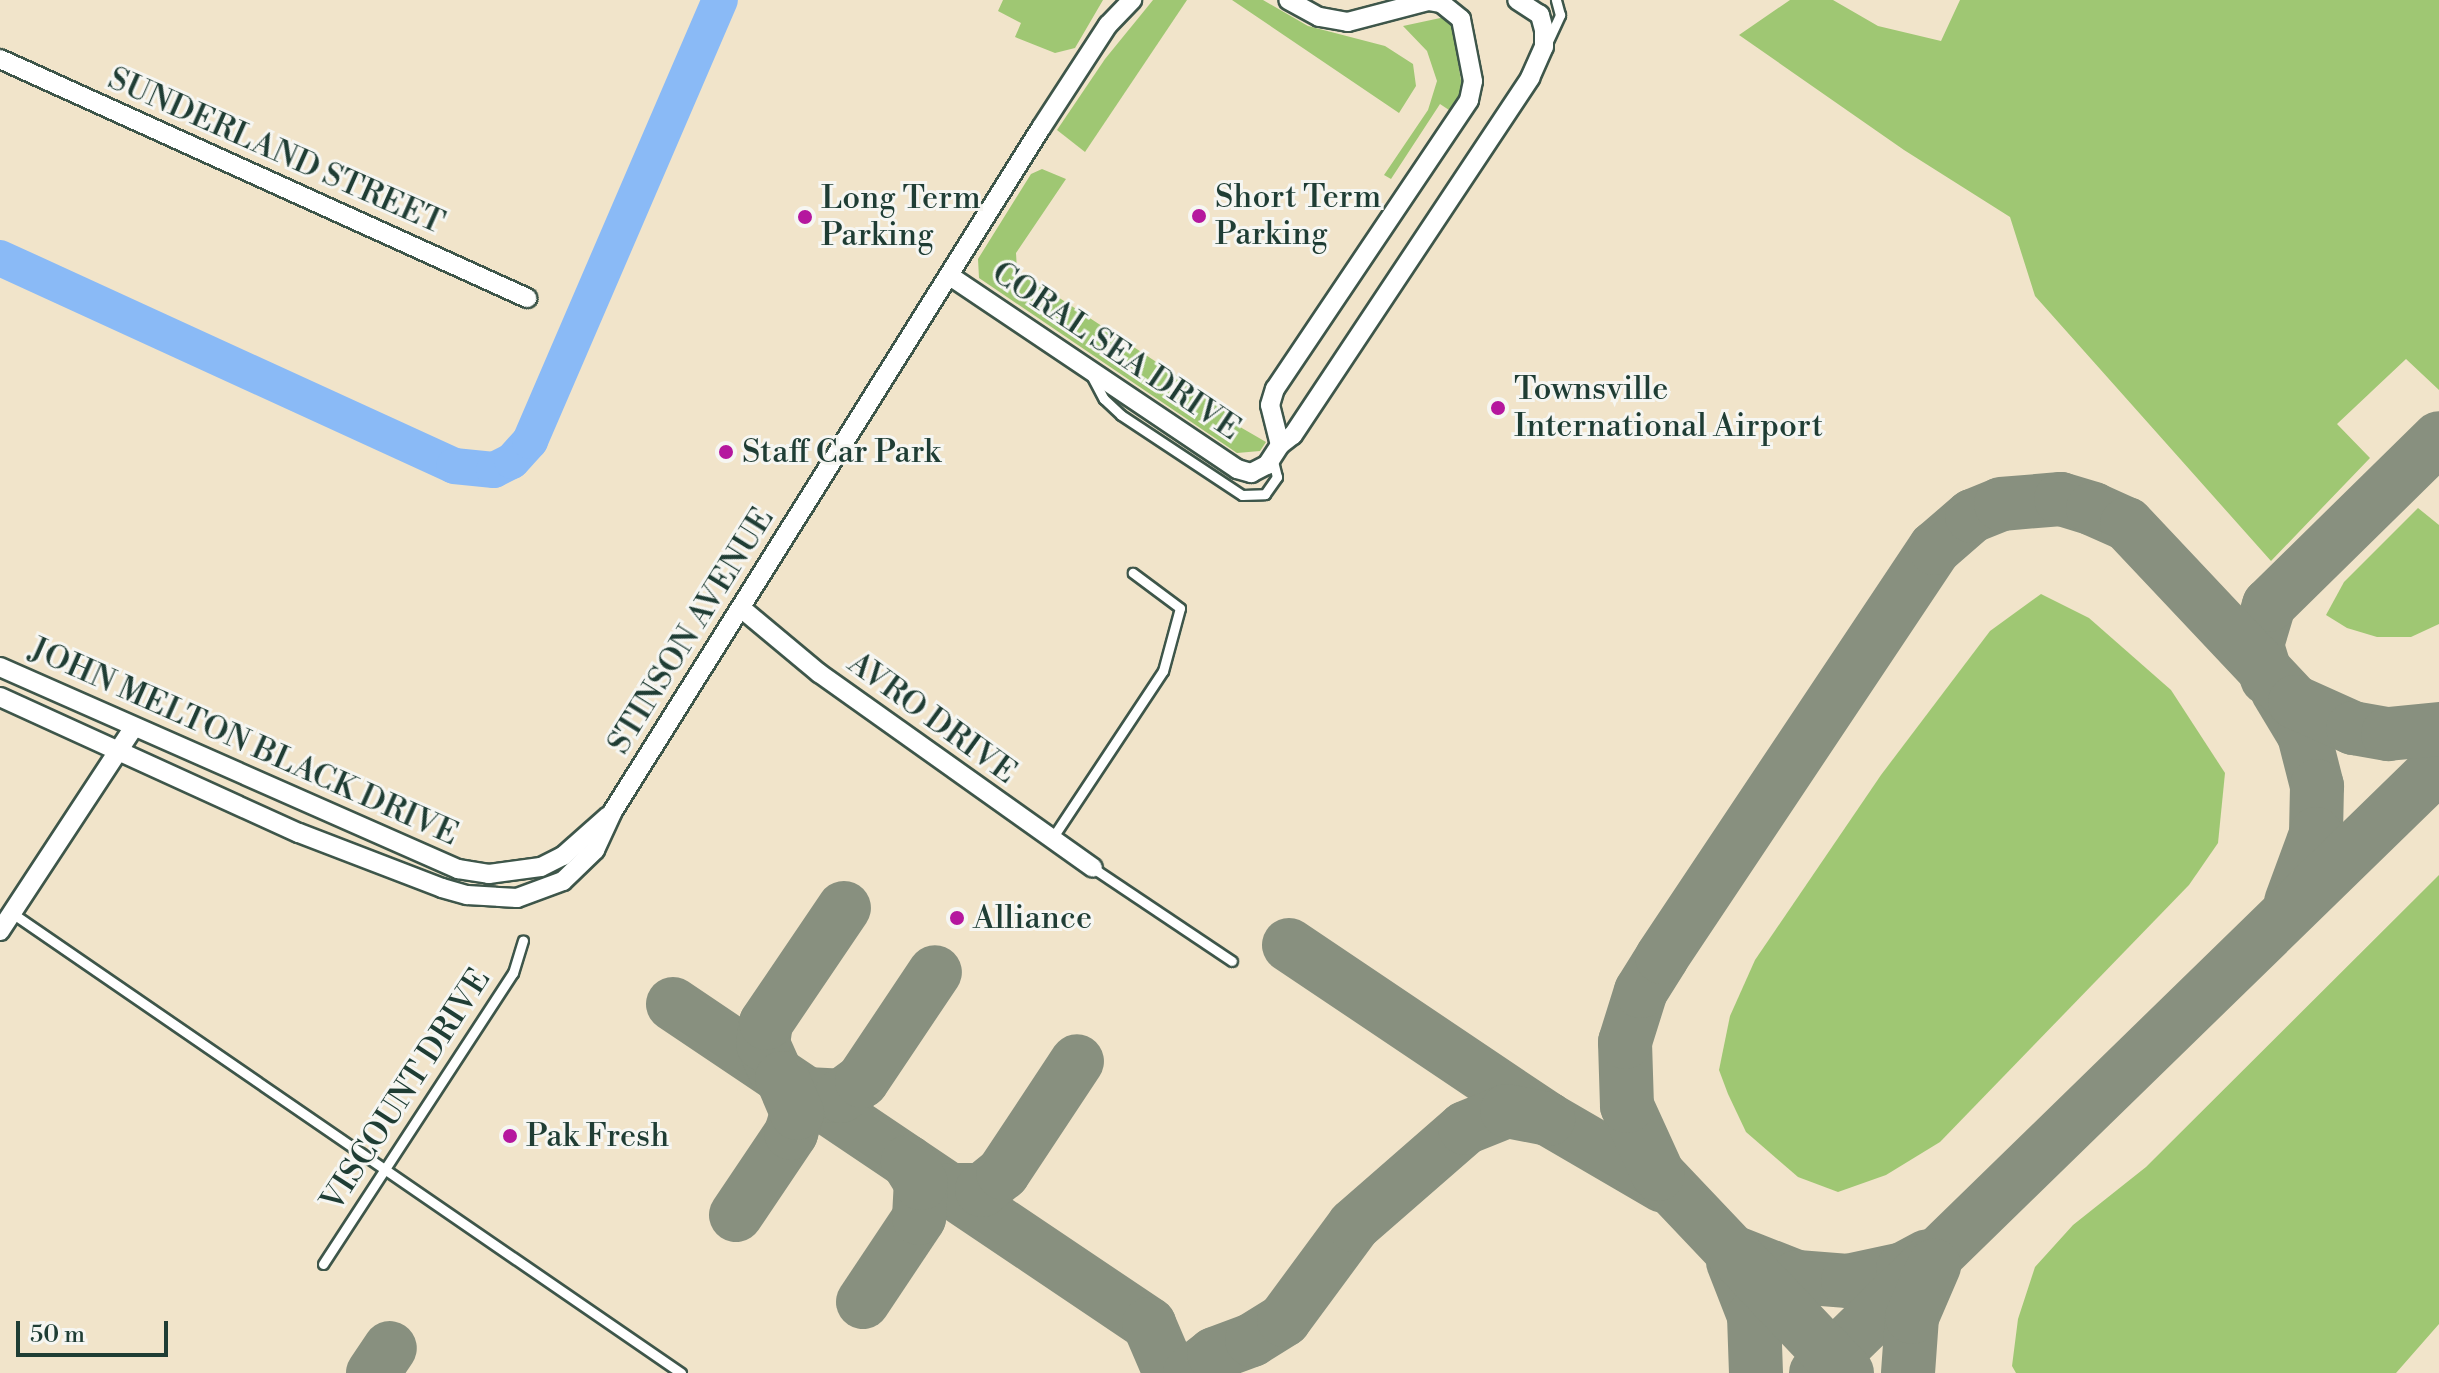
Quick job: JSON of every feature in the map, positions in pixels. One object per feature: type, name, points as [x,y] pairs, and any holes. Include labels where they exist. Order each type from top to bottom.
[{"type":"street","points":[[1108,25],[1113,0]]},
{"type":"street","name":"STINSON AVENUE","points":[[613,811],[1108,25],[1132,0]]},
{"type":"street","name":"CORAL SEA DRIVE","points":[[950,276],[1237,469],[1251,473],[1276,452],[1270,405],[1275,389],[1472,90],[1474,68],[1461,19],[1453,8],[1428,1],[1379,7],[1348,22],[1319,17],[1288,0]]},
{"type":"street","points":[[1276,452],[1293,435],[1485,151],[1544,47],[1540,15],[1517,0]]},
{"type":"street","name":"SUNDERLAND STREET","points":[[0,59],[527,298]]},
{"type":"street","name":"AVRO DRIVE","points":[[741,608],[819,673],[1093,868]]},
{"type":"street","name":"JOHN MELTON BLACK DRIVE","points":[[0,667],[458,869],[489,874],[541,867],[563,856],[613,811]]},
{"type":"street","name":"JOHN MELTON BLACK DRIVE","points":[[0,697],[313,839],[442,888],[493,899],[539,893],[563,881],[595,850],[613,811]]},
{"type":"street","points":[[0,931],[134,727]]},
{"type":"lane","points":[[1544,47],[1560,15],[1556,0]]},
{"type":"lane","points":[[1051,840],[1163,671],[1180,608],[1133,573]]},
{"type":"lane","points":[[1093,868],[1232,961]]},
{"type":"lane","points":[[12,913],[681,1373]]},
{"type":"lane","name":"VISCOUNT DRIVE","points":[[323,1264],[388,1169],[513,973],[523,941]]},
{"type":"green space","points":[[1003,0],[1103,0],[1075,48],[1055,53],[1015,37],[1021,23],[998,11]]},
{"type":"green space","points":[[1153,0],[1187,0],[1085,152],[1057,130],[1105,59]]},
{"type":"green space","points":[[1232,0],[1263,0],[1308,26],[1385,46],[1413,64],[1416,86],[1399,113]]},
{"type":"green space","points":[[1790,0],[1833,0],[1878,26],[1941,41],[1960,0],[2439,0],[2439,390],[2406,359],[2337,424],[2370,458],[2271,561],[2035,296],[2010,217],[1904,150],[1739,35]]},
{"type":"green space","points":[[1445,17],[1453,28],[1463,94],[1452,112],[1440,104],[1391,179],[1384,175],[1428,110],[1437,81],[1427,51],[1403,26]]},
{"type":"green space","points":[[1042,169],[1066,179],[1016,253],[1017,270],[1223,406],[1228,420],[1266,442],[1260,451],[1237,453],[979,278],[978,259],[1031,174]]},
{"type":"green space","points":[[2418,508],[2439,525],[2439,624],[2411,637],[2377,637],[2347,628],[2326,615],[2344,582]]},
{"type":"green space","points":[[2041,594],[2089,618],[2171,690],[2225,773],[2218,843],[2189,885],[1940,1142],[1886,1175],[1838,1192],[1798,1177],[1746,1132],[1728,1094],[1719,1070],[1730,1016],[1755,960],[1881,775],[1990,631]]},
{"type":"green space","points":[[2439,875],[2439,1324],[2396,1373],[2016,1373],[2012,1366],[2018,1319],[2035,1267],[2073,1225],[2146,1167]]},
{"type":"waterway","points":[[0,258],[454,466],[494,470],[512,461],[530,441],[720,0]]},
{"type":"taxiway","points":[[2267,678],[2257,645],[2269,605],[2439,438]]},
{"type":"taxiway","points":[[1847,1373],[1658,1174],[1627,1106],[1625,1042],[1641,991],[1662,957],[1935,548],[1972,516],[2001,504],[2061,499],[2093,509],[2127,524],[2295,702],[2353,728],[2388,734],[2439,729]]},
{"type":"taxiway","points":[[2277,690],[2304,735],[2317,786],[2316,834],[2291,902]]},
{"type":"taxiway","points":[[1816,1373],[2439,766]]},
{"type":"taxiway","points":[[776,1073],[763,1044],[766,1023],[844,908]]},
{"type":"taxiway","points":[[1289,945],[1548,1119],[1663,1186]]},
{"type":"taxiway","points":[[806,1094],[841,1096],[862,1081],[935,972]]},
{"type":"taxiway","points":[[673,1004],[1149,1324],[1170,1373]]},
{"type":"taxiway","points":[[950,1190],[982,1190],[1003,1173],[1077,1061]]},
{"type":"taxiway","points":[[736,1215],[791,1133],[797,1113],[782,1078]]},
{"type":"taxiway","points":[[1190,1373],[1214,1354],[1252,1340],[1284,1320],[1354,1225],[1465,1128],[1507,1111],[1548,1119]]},
{"type":"taxiway","points":[[863,1302],[919,1218],[921,1183],[908,1162]]},
{"type":"taxiway","points":[[1738,1254],[1797,1277],[1848,1281],[1903,1269],[1927,1256]]},
{"type":"taxiway","points":[[1733,1262],[1754,1316],[1756,1373]]},
{"type":"taxiway","points":[[1908,1373],[1912,1317],[1934,1266]]},
{"type":"taxiway","points":[[373,1373],[390,1348]]},
{"type":"place","name":"Short Term Parking","points":[[1199,216]]},
{"type":"place","name":"Long Term Parking","points":[[805,217]]},
{"type":"place","name":"Townsville International Airport","points":[[1498,408]]},
{"type":"place","name":"Staff Car Park","points":[[726,452]]},
{"type":"place","name":"Alliance","points":[[957,918]]},
{"type":"place","name":"Pak Fresh","points":[[510,1136]]}]
